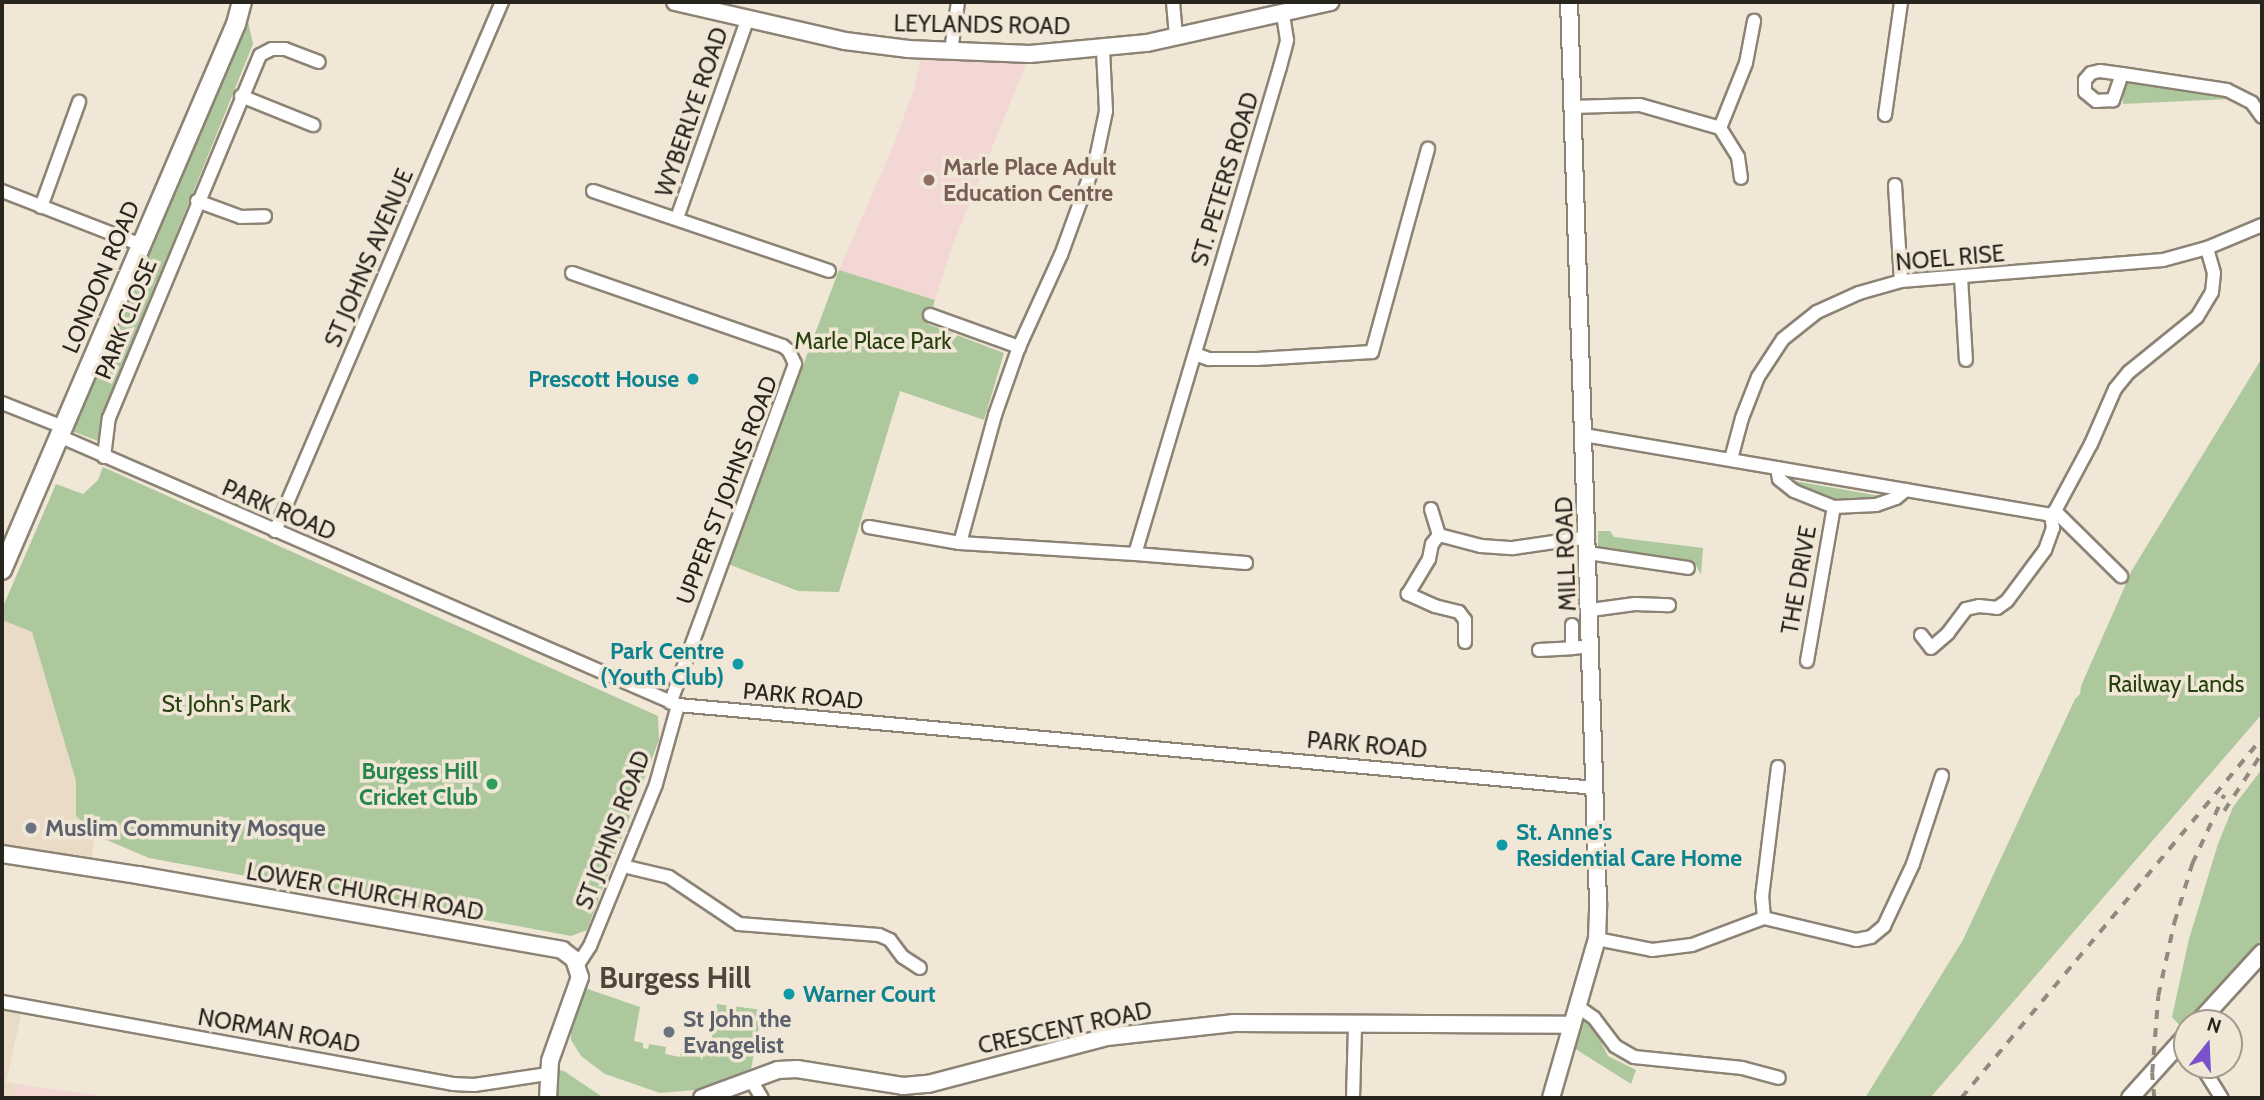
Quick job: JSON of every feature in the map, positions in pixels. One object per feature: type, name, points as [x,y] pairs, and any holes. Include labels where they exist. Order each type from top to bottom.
[{"type":"main road","name":"LONDON ROAD","points":[[2,570],[236,24],[242,2]]},
{"type":"street","name":"ST JOHNS AVENUE","points":[[275,531],[502,2]]},
{"type":"street","name":"LEYLANDS ROAD","points":[[674,2],[845,41],[908,49],[1030,54],[1103,49],[1176,37],[1330,2]]},
{"type":"street","points":[[951,51],[958,2]]},
{"type":"street","points":[[1173,2],[1176,37]]},
{"type":"street","name":"MILL ROAD","points":[[1551,1098],[1597,939],[1591,610],[1569,2]]},
{"type":"street","points":[[1885,115],[1900,2]]},
{"type":"street","name":"ST. PETERS ROAD","points":[[1135,554],[1287,40],[1283,14]]},
{"type":"street","name":"WYBERLYE ROAD","points":[[677,218],[747,20]]},
{"type":"street","points":[[1720,128],[1746,64],[1754,20]]},
{"type":"street","name":"PARK CLOSE","points":[[104,457],[109,418],[260,55],[272,49],[285,49],[319,62]]},
{"type":"street","points":[[960,543],[987,439],[1019,347],[1060,255],[1096,159],[1106,111],[1103,49]]},
{"type":"street","points":[[2122,74],[2227,90],[2252,103],[2262,117]]},
{"type":"street","points":[[241,96],[313,125]]},
{"type":"street","points":[[41,207],[79,102]]},
{"type":"street","points":[[1571,107],[1640,105],[1720,128],[1738,157],[1741,178]]},
{"type":"street","points":[[1195,354],[1209,359],[1257,359],[1371,352],[1428,149]]},
{"type":"street","points":[[1895,186],[1901,281]]},
{"type":"street","points":[[2,191],[141,245]]},
{"type":"street","name":"WYBERLYE ROAD","points":[[593,191],[829,271]]},
{"type":"street","points":[[197,201],[241,217],[265,216]]},
{"type":"street","name":"NOEL RISE","points":[[1731,460],[1742,418],[1758,377],[1783,339],[1817,312],[1859,293],[1901,281],[2162,260],[2207,248],[2262,225]]},
{"type":"street","points":[[1921,635],[1931,648],[1948,633],[1966,608],[1997,608],[2007,601],[2045,550],[2053,528],[2053,513],[2091,444],[2115,389],[2129,372],[2197,317],[2212,292],[2214,273],[2207,248]]},
{"type":"street","name":"UPPER ST JOHNS ROAD","points":[[572,273],[783,346],[789,351],[795,364],[674,704]]},
{"type":"street","points":[[1961,277],[1966,360]]},
{"type":"street","points":[[930,315],[1019,347]]},
{"type":"street","name":"PARK ROAD","points":[[2,403],[61,431],[104,457],[674,704],[1596,788]]},
{"type":"street","points":[[1584,435],[2053,513],[2121,576]]},
{"type":"street","points":[[1777,468],[1779,479],[1794,491],[1834,506],[1876,505],[1896,498],[1906,490]]},
{"type":"street","name":"THE DRIVE","points":[[1807,660],[1834,506]]},
{"type":"street","points":[[1431,509],[1439,535]]},
{"type":"street","points":[[869,527],[960,543],[1246,563]]},
{"type":"street","points":[[1439,535],[1481,546],[1513,548],[1588,545],[1688,568]]},
{"type":"street","points":[[1439,535],[1432,544],[1429,559],[1402,594],[1435,607],[1459,612],[1465,620],[1465,642]]},
{"type":"street","points":[[1591,610],[1635,604],[1669,605]]},
{"type":"street","points":[[1572,625],[1572,648]]},
{"type":"street","points":[[1539,650],[1592,646]]},
{"type":"street","name":"ST JOHNS ROAD","points":[[577,966],[590,946],[656,784],[674,704]]},
{"type":"street","points":[[1764,918],[1762,897],[1779,766]]},
{"type":"street","points":[[1597,939],[1652,950],[1692,946],[1764,918],[1856,940],[1866,939],[1878,933],[1913,864],[1942,776]]},
{"type":"street","name":"LOWER CHURCH ROAD","points":[[2,854],[152,877],[562,950],[574,959],[577,966]]},
{"type":"street","points":[[623,866],[669,877],[739,924],[879,935],[890,940],[903,957],[920,968]]},
{"type":"street","points":[[2211,1009],[2262,953]]},
{"type":"street","points":[[548,1098],[548,1074],[580,977],[577,966]]},
{"type":"street","name":"NORMAN ROAD","points":[[2,1002],[453,1084],[474,1085],[548,1074]]},
{"type":"street","points":[[1577,1006],[1594,1018],[1615,1046],[1634,1057],[1742,1068],[1779,1078]]},
{"type":"street","name":"CRESCENT ROAD","points":[[702,1098],[778,1069],[797,1069],[903,1086],[928,1084],[1107,1037],[1234,1023],[1572,1025]]},
{"type":"street","points":[[1353,1098],[1355,1025]]},
{"type":"street","points":[[2130,1098],[2173,1052]]},
{"type":"street","points":[[2210,1079],[2222,1098]]},
{"type":"street","points":[[751,1080],[762,1098]]},
{"type":"shaded area","name":"Marle Place Adult Education Centre","points":[[923,50],[1030,54],[952,247],[935,300],[839,270],[894,144],[915,86]]},
{"type":"shaded area","points":[[2,620],[32,632],[76,781],[76,816],[95,835],[90,867],[2,854]]},
{"type":"shaded area","points":[[2,1002],[23,1006],[6,1082],[16,1084],[14,1098],[2,1098]]},
{"type":"shaded area","points":[[16,1084],[118,1098],[14,1098]]},
{"type":"green space","points":[[247,16],[253,44],[100,423],[98,441],[69,430]]},
{"type":"green space","points":[[2128,82],[2229,99],[2123,104],[2122,88]]},
{"type":"green space","name":"Marle Place Park","points":[[839,270],[935,300],[928,324],[1004,353],[984,420],[900,391],[839,592],[798,591],[728,564]]},
{"type":"green space","name":"Railway Lands","points":[[2262,358],[2262,714],[1930,1098],[1865,1098],[1963,940],[2075,699],[2080,694],[2081,686],[2132,570]]},
{"type":"green space","name":"St John's Park","points":[[103,467],[658,716],[659,740],[587,930],[571,936],[149,858],[95,835],[76,816],[76,781],[32,632],[2,620],[2,609],[56,484],[83,494],[98,480]]},
{"type":"green space","points":[[1789,480],[1886,497],[1874,500],[1836,500]]},
{"type":"green space","points":[[1598,531],[1610,531],[1614,537],[1703,548],[1701,575],[1694,561],[1598,549]]},
{"type":"green space","points":[[2262,769],[2262,939],[2198,1009],[2174,1009],[2189,939],[2218,844],[2233,807]]},
{"type":"green space","points":[[585,988],[640,1007],[634,1041],[643,1043],[643,1048],[648,1049],[649,1044],[666,1047],[665,1054],[680,1057],[682,1048],[690,1049],[692,1040],[711,1043],[717,1004],[762,1010],[751,1070],[707,1089],[660,1093],[605,1074],[581,1056],[571,1040],[571,1024]]},
{"type":"green space","points":[[1585,1019],[1590,1020],[1608,1056],[1636,1070],[1631,1084],[1574,1048]]},
{"type":"green space","points":[[559,1070],[604,1098],[554,1098],[556,1071]]},
{"type":"railway","points":[[1961,1098],[2262,738]]},
{"type":"railway","points":[[2224,811],[2262,753]]},
{"type":"railway","points":[[2154,1098],[2152,1073],[2158,996],[2174,923],[2192,864],[2224,795]]},
{"type":"place","name":"Marle Place Adult Education Centre","points":[[929,180]]},
{"type":"place","name":"Prescott House","points":[[693,379]]},
{"type":"place","name":"Park Centre (Youth Club)","points":[[738,664]]},
{"type":"place","name":"Burgess Hill Cricket Club","points":[[492,784]]},
{"type":"place","name":"Muslim Community Mosque","points":[[31,828]]},
{"type":"place","name":"St. Anne's Residential Care Home","points":[[1502,845]]},
{"type":"place","name":"Warner Court","points":[[789,994]]},
{"type":"place","name":"St John the Evangelist","points":[[669,1032]]},
{"type":"district","name":"Burgess Hill","points":[[675,978]]}]
